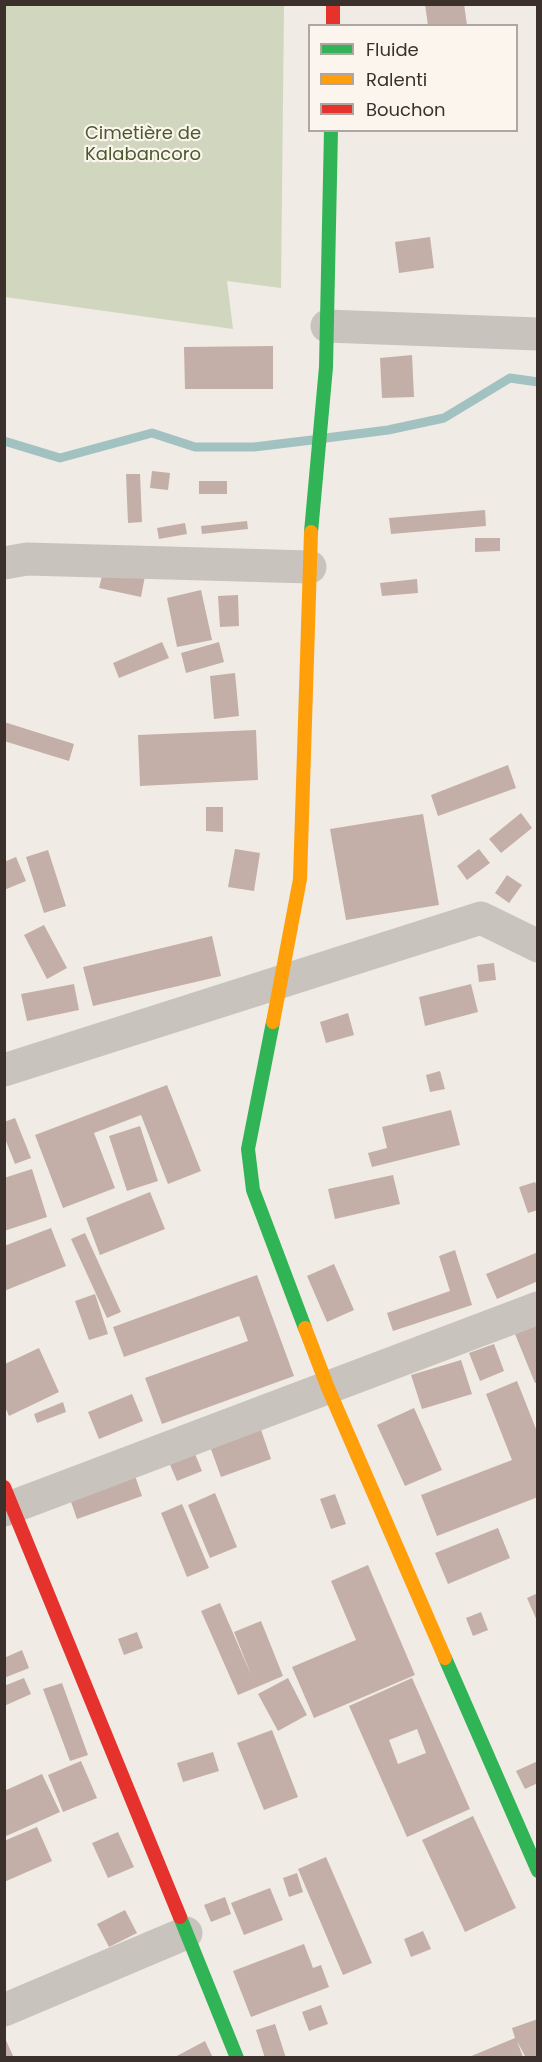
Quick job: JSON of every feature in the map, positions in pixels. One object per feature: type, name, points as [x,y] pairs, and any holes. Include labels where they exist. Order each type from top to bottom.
[{"type":"main road","points":[[333,4],[333,24]]},
{"type":"main road","points":[[331,132],[326,367],[311,516],[300,879],[248,1149],[253,1190],[328,1388],[537,1871]]},
{"type":"main road","points":[[7,1501],[237,2058]]},
{"type":"street","points":[[327,326],[537,334]]},
{"type":"street","points":[[4,563],[27,559],[310,567]]},
{"type":"street","points":[[4,1070],[482,918],[537,946]]},
{"type":"street","points":[[7,1501],[328,1388],[537,1308]]},
{"type":"street","points":[[4,2010],[186,1933]]},
{"type":"green space","name":"Cimetière de Kalabancoro","points":[[5,4],[284,5],[281,288],[227,281],[233,329],[5,297]]},
{"type":"building","points":[[425,4],[464,4],[467,24],[428,24]]},
{"type":"building","points":[[430,237],[434,268],[399,273],[395,242]]},
{"type":"building","points":[[273,346],[273,389],[185,389],[184,347]]},
{"type":"building","points":[[412,355],[414,397],[382,398],[380,358]]},
{"type":"building","points":[[152,471],[170,473],[168,490],[150,488]]},
{"type":"building","points":[[126,474],[140,474],[142,522],[128,523]]},
{"type":"building","points":[[199,481],[227,481],[227,494],[199,494]]},
{"type":"building","points":[[485,510],[486,526],[391,534],[389,518]]},
{"type":"building","points":[[247,521],[248,529],[202,534],[201,526]]},
{"type":"building","points":[[185,523],[187,534],[159,539],[157,528]]},
{"type":"building","points":[[475,538],[500,538],[500,551],[475,552]]},
{"type":"building","points":[[104,568],[145,576],[141,597],[99,588]]},
{"type":"building","points":[[417,579],[418,593],[382,596],[380,583]]},
{"type":"building","points":[[201,590],[212,640],[177,647],[167,598]]},
{"type":"building","points":[[238,595],[239,626],[220,627],[218,596]]},
{"type":"building","points":[[162,642],[169,658],[119,678],[113,663]]},
{"type":"building","points":[[219,642],[224,662],[186,673],[181,653]]},
{"type":"building","points":[[235,673],[239,716],[214,719],[210,676]]},
{"type":"building","points":[[4,722],[74,744],[69,761],[4,741]]},
{"type":"building","points":[[256,730],[258,780],[140,786],[138,735]]},
{"type":"building","points":[[508,765],[516,788],[438,816],[431,795]]},
{"type":"building","points":[[206,807],[223,807],[223,832],[206,831]]},
{"type":"building","points":[[521,813],[532,828],[501,853],[489,839]]},
{"type":"building","points":[[423,814],[439,905],[346,920],[330,829]]},
{"type":"building","points":[[235,849],[260,853],[254,891],[228,887]]},
{"type":"building","points":[[479,849],[490,863],[467,880],[457,866]]},
{"type":"building","points":[[48,850],[66,906],[44,913],[26,857]]},
{"type":"building","points":[[16,857],[26,881],[4,890],[4,862]]},
{"type":"building","points":[[507,875],[522,885],[509,903],[495,893]]},
{"type":"building","points":[[44,925],[67,968],[47,979],[24,935]]},
{"type":"building","points":[[212,936],[221,976],[93,1006],[83,967]]},
{"type":"building","points":[[494,963],[496,980],[479,982],[477,965]]},
{"type":"building","points":[[74,984],[79,1010],[27,1021],[21,994]]},
{"type":"building","points":[[471,984],[478,1012],[425,1026],[419,997]]},
{"type":"building","points":[[348,1013],[354,1035],[326,1043],[320,1022]]},
{"type":"building","points":[[440,1071],[445,1089],[430,1092],[426,1075]]},
{"type":"building","points":[[167,1085],[201,1171],[168,1184],[141,1115],[94,1133],[115,1188],[63,1208],[35,1135]]},
{"type":"building","points":[[451,1110],[460,1145],[372,1167],[368,1153],[387,1148],[382,1127]]},
{"type":"building","points":[[15,1118],[31,1158],[15,1164],[4,1136],[4,1122]]},
{"type":"building","points":[[140,1126],[158,1181],[127,1191],[109,1136]]},
{"type":"building","points":[[32,1169],[47,1217],[4,1231],[4,1178]]},
{"type":"building","points":[[393,1175],[400,1204],[335,1219],[328,1189]]},
{"type":"building","points":[[535,1182],[538,1188],[538,1210],[528,1213],[519,1187]]},
{"type":"building","points":[[150,1192],[165,1229],[100,1255],[86,1218]]},
{"type":"building","points":[[51,1228],[66,1266],[4,1291],[4,1246]]},
{"type":"building","points":[[85,1233],[121,1312],[107,1318],[71,1239]]},
{"type":"building","points":[[455,1250],[472,1305],[393,1331],[387,1313],[450,1291],[439,1256]]},
{"type":"building","points":[[538,1252],[538,1281],[497,1299],[486,1274]]},
{"type":"building","points":[[334,1264],[354,1310],[327,1322],[307,1276]]},
{"type":"building","points":[[257,1275],[294,1376],[162,1424],[145,1378],[248,1341],[239,1316],[124,1357],[113,1327]]},
{"type":"building","points":[[95,1294],[108,1334],[89,1340],[75,1301]]},
{"type":"building","points":[[538,1325],[538,1382],[535,1383],[515,1334]]},
{"type":"building","points":[[494,1344],[504,1371],[480,1381],[469,1353]]},
{"type":"building","points":[[39,1348],[59,1392],[9,1416],[5,1407],[5,1364]]},
{"type":"building","points":[[461,1360],[472,1394],[422,1409],[411,1375]]},
{"type":"building","points":[[517,1381],[538,1434],[538,1497],[437,1536],[421,1495],[512,1460],[486,1394]]},
{"type":"building","points":[[132,1394],[143,1421],[99,1439],[88,1412]]},
{"type":"building","points":[[63,1402],[66,1412],[37,1423],[34,1414]]},
{"type":"building","points":[[414,1408],[442,1470],[405,1486],[377,1425]]},
{"type":"building","points":[[258,1421],[271,1459],[221,1477],[207,1438]]},
{"type":"building","points":[[193,1449],[202,1471],[177,1481],[168,1460]]},
{"type":"building","points":[[133,1470],[142,1496],[77,1519],[68,1493]]},
{"type":"building","points":[[215,1493],[237,1547],[210,1558],[188,1505]]},
{"type":"building","points":[[335,1494],[346,1524],[331,1529],[320,1499]]},
{"type":"building","points":[[182,1504],[209,1568],[187,1577],[161,1513]]},
{"type":"building","points":[[498,1528],[510,1558],[448,1584],[435,1553]]},
{"type":"building","points":[[368,1565],[415,1675],[314,1718],[292,1667],[356,1640],[331,1581]]},
{"type":"building","points":[[538,1593],[538,1623],[527,1598]]},
{"type":"building","points":[[220,1603],[252,1677],[234,1632],[261,1621],[283,1676],[238,1695],[201,1611]]},
{"type":"building","points":[[481,1612],[488,1630],[473,1636],[466,1618]]},
{"type":"building","points":[[137,1632],[143,1648],[124,1655],[118,1639]]},
{"type":"building","points":[[22,1650],[29,1668],[4,1678],[4,1658]]},
{"type":"building","points":[[24,1678],[31,1694],[4,1706],[4,1686]]},
{"type":"building","points":[[288,1678],[307,1715],[278,1731],[258,1694]]},
{"type":"building","points":[[412,1678],[470,1809],[407,1837],[349,1706]],"holes":[[[417,1729],[426,1753],[398,1764],[389,1740]]]},
{"type":"building","points":[[62,1683],[88,1755],[70,1761],[43,1689]]},
{"type":"building","points":[[272,1730],[298,1797],[264,1810],[237,1743]]},
{"type":"building","points":[[213,1752],[219,1771],[183,1782],[177,1763]]},
{"type":"building","points":[[81,1761],[97,1798],[63,1812],[48,1775]]},
{"type":"building","points":[[538,1761],[538,1783],[525,1789],[516,1771]]},
{"type":"building","points":[[42,1774],[60,1812],[4,1837],[4,1791]]},
{"type":"building","points":[[473,1816],[516,1908],[465,1932],[422,1840]]},
{"type":"building","points":[[37,1827],[52,1861],[4,1882],[4,1841]]},
{"type":"building","points":[[118,1832],[134,1867],[108,1878],[92,1843]]},
{"type":"building","points":[[326,1857],[372,1963],[343,1975],[298,1869]]},
{"type":"building","points":[[297,1873],[303,1892],[289,1897],[283,1878]]},
{"type":"building","points":[[270,1888],[283,1920],[244,1935],[231,1903]]},
{"type":"building","points":[[225,1897],[231,1914],[211,1922],[204,1905]]},
{"type":"building","points":[[125,1910],[137,1933],[109,1947],[97,1924]]},
{"type":"building","points":[[423,1931],[431,1949],[411,1957],[404,1939]]},
{"type":"building","points":[[304,1944],[313,1968],[321,1965],[329,1987],[251,2017],[233,1971]]},
{"type":"building","points":[[321,2005],[328,2024],[309,2031],[302,2012]]},
{"type":"building","points":[[538,2019],[538,2058],[526,2058],[517,2041],[523,2057],[469,2057],[515,2038],[512,2028]]},
{"type":"building","points":[[275,2024],[286,2058],[265,2058],[256,2030]]},
{"type":"building","points":[[4,2036],[14,2058],[4,2058]]},
{"type":"building","points":[[205,2041],[213,2058],[173,2058]]},
{"type":"waterway","points":[[326,438],[388,430],[444,418],[510,378],[538,382]]},
{"type":"waterway","points":[[4,441],[60,458],[152,433],[195,447],[254,447],[312,440]]},
{"type":"traffic: fast","points":[[311,532],[326,367],[331,132]]},
{"type":"traffic: fast","points":[[273,1022],[248,1149],[253,1190],[305,1328]]},
{"type":"traffic: fast","points":[[445,1658],[538,1871]]},
{"type":"traffic: fast","points":[[180,1917],[237,2058]]},
{"type":"traffic: slow","points":[[273,1022],[300,879],[311,532]]},
{"type":"traffic: slow","points":[[305,1328],[328,1388],[445,1658]]},
{"type":"traffic: jam","points":[[333,4],[333,24]]},
{"type":"traffic: jam","points":[[4,1487],[180,1917]]}]
